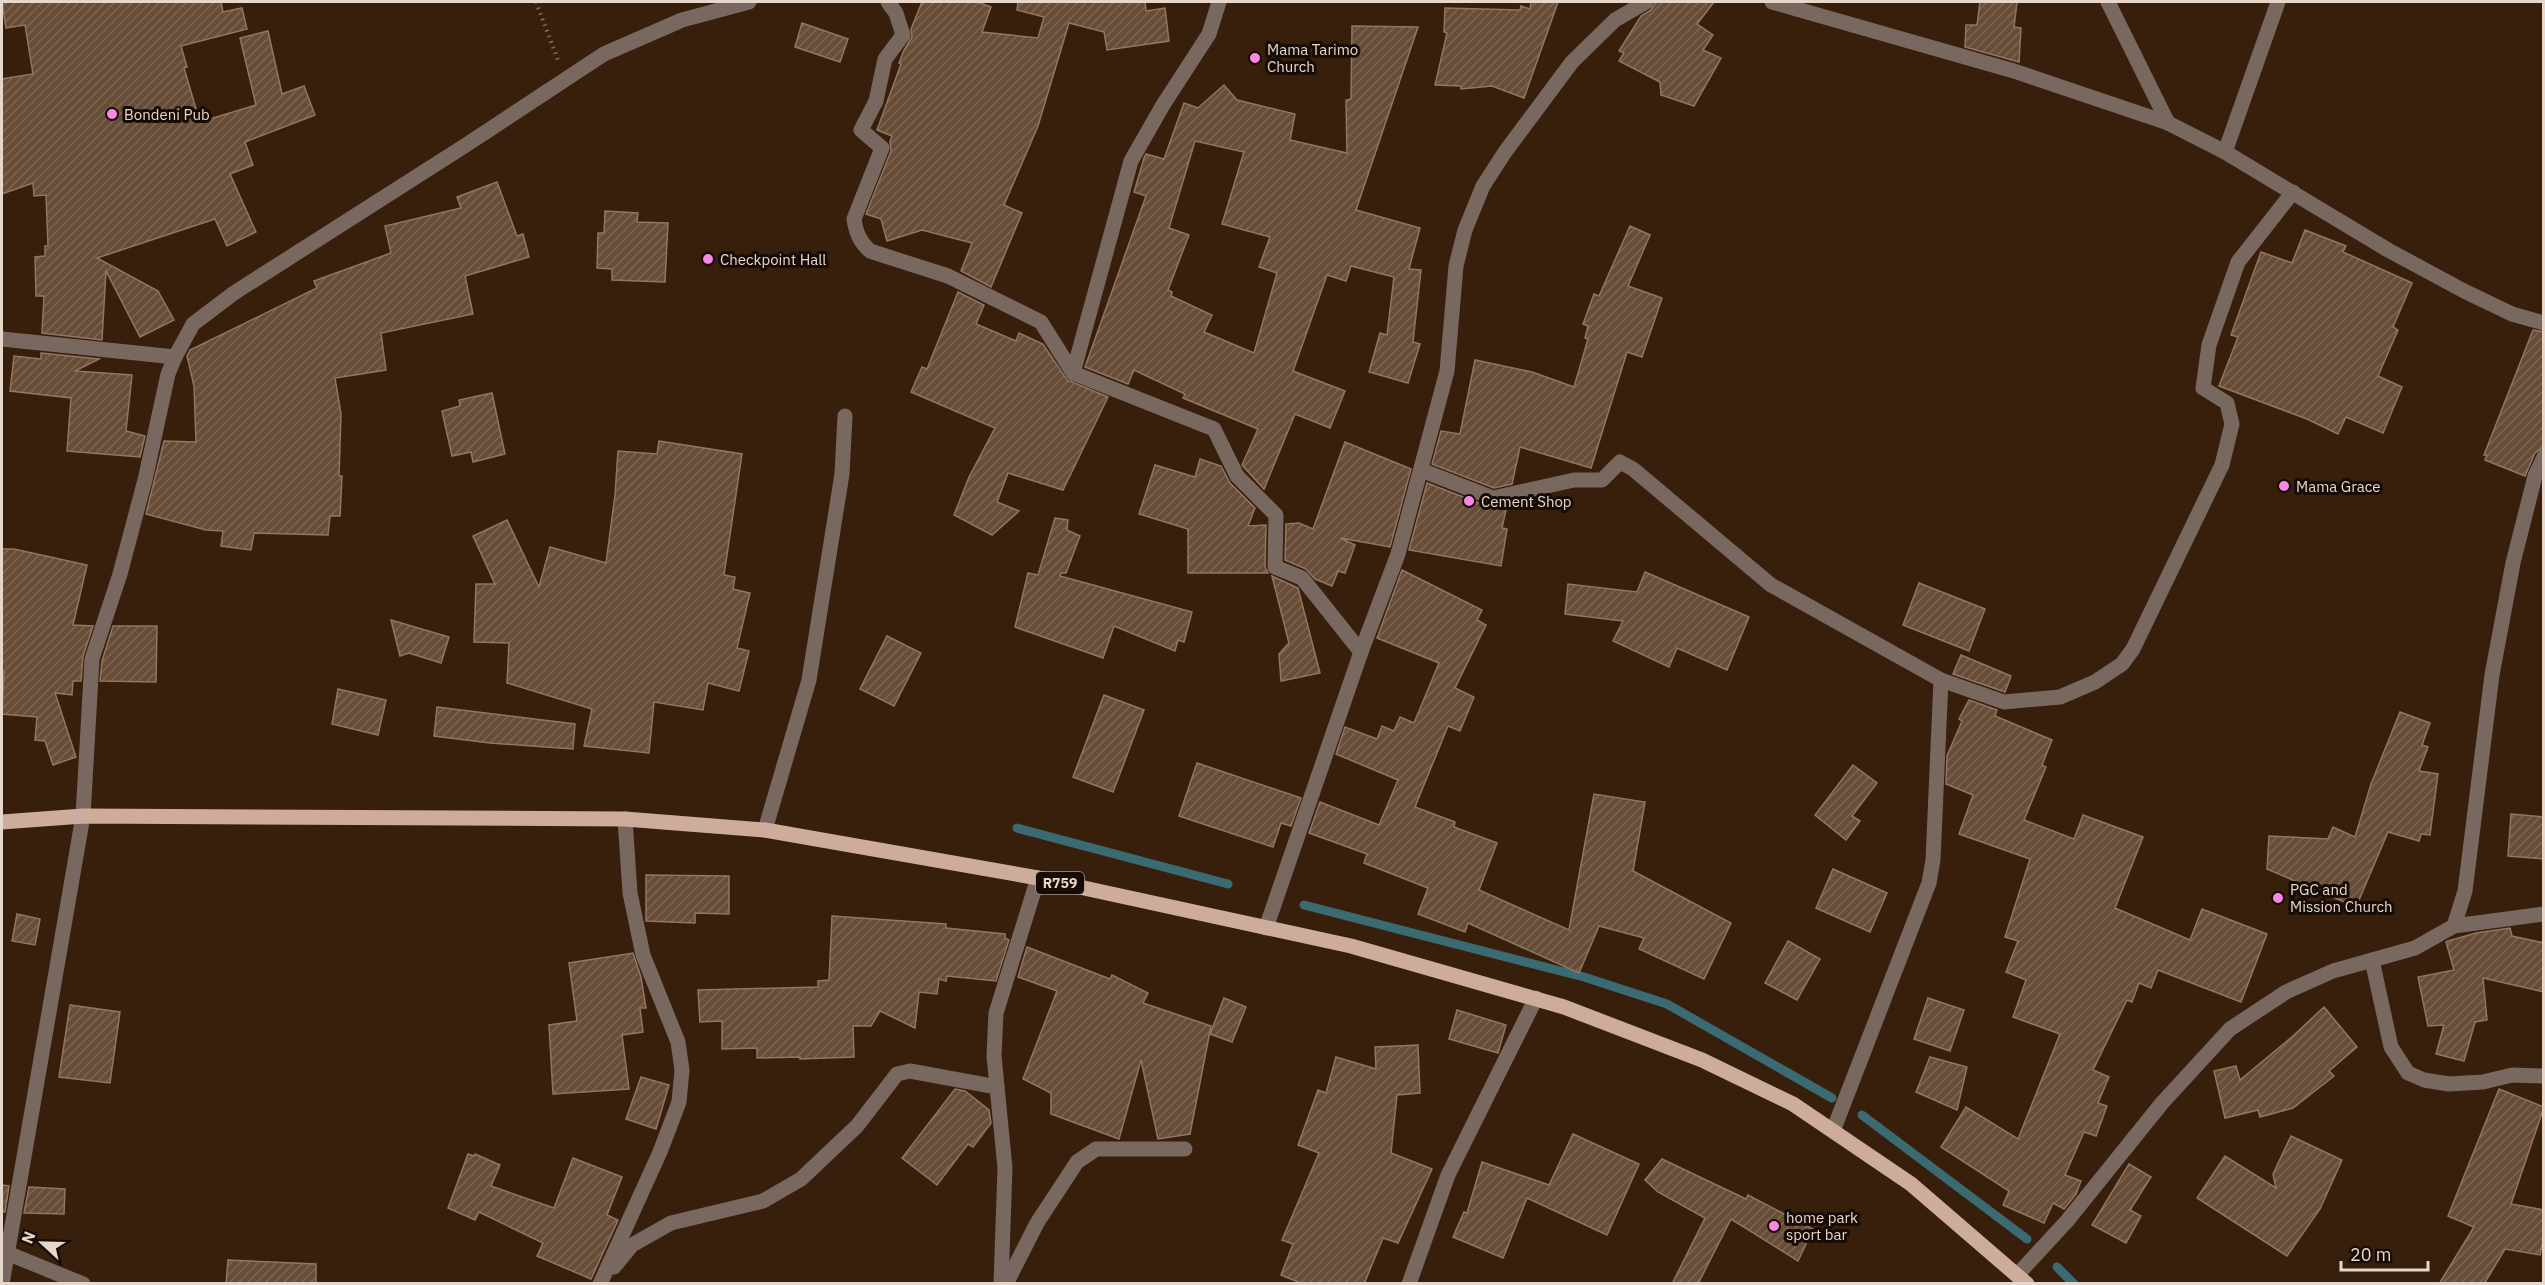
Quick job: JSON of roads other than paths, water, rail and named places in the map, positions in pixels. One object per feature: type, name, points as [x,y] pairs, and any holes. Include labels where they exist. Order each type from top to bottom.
[{"type":"main road","name":"R759","points":[[2,822],[82,816],[625,819],[765,830],[1038,878],[1351,946],[1564,1007],[1702,1060],[1792,1104],[1911,1184],[2023,1279]]},
{"type":"street","points":[[2,1284],[82,816],[92,659],[120,574],[145,480],[168,374],[193,324],[234,293],[604,54],[682,20],[749,2]]},
{"type":"street","points":[[888,2],[896,13],[903,35],[885,59],[876,101],[861,130],[882,148],[854,219],[855,231],[870,251],[948,276],[1041,321],[1073,373],[1214,429],[1237,476],[1276,515],[1275,567],[1302,578],[1361,652]]},
{"type":"street","points":[[1073,373],[1131,161],[1162,105],[1209,34],[1219,2]]},
{"type":"street","points":[[1266,928],[1361,652],[1398,554],[1447,370],[1456,266],[1465,230],[1483,186],[1505,152],[1572,62],[1616,20],[1646,2]]},
{"type":"street","points":[[1772,2],[2014,71],[2168,123],[2225,152],[2388,250],[2464,291],[2512,314],[2544,323]]},
{"type":"street","points":[[2108,2],[2168,123]]},
{"type":"street","points":[[2225,152],[2278,2]]},
{"type":"street","points":[[1421,470],[1493,498],[1574,480],[1602,480],[1620,462],[1633,469],[1771,585],[1941,680],[2004,702],[2060,697],[2095,682],[2122,664],[2133,649],[2222,465],[2232,424],[2227,403],[2203,388],[2208,345],[2238,262],[2293,192]]},
{"type":"street","points":[[2,339],[175,357]]},
{"type":"street","points":[[765,830],[808,680],[842,474],[844,416]]},
{"type":"street","points":[[2454,926],[2466,891],[2492,675],[2513,563],[2535,476],[2544,457]]},
{"type":"street","points":[[1833,1131],[1929,883],[1933,860],[1941,680]]},
{"type":"street","points":[[601,1282],[660,1152],[679,1102],[682,1070],[678,1042],[643,955],[630,893],[625,819]]},
{"type":"street","points":[[1001,1284],[1005,1168],[994,1056],[996,1013],[1038,878]]},
{"type":"street","points":[[2023,1279],[2162,1103],[2230,1029],[2286,992],[2333,971],[2415,948],[2454,926],[2544,914]]},
{"type":"street","points":[[2372,960],[2391,1047],[2408,1073],[2424,1080],[2449,1084],[2483,1082],[2512,1075],[2544,1076]]},
{"type":"street","points":[[1408,1284],[1448,1175],[1536,998]]},
{"type":"street","points":[[601,1282],[632,1245],[671,1223],[763,1201],[801,1179],[856,1126],[897,1074],[910,1071],[997,1087]]},
{"type":"street","points":[[1006,1284],[1036,1223],[1077,1162],[1096,1149],[1185,1149]]},
{"type":"street","points":[[8,1253],[83,1284]]},
{"type":"waterway","points":[[1017,828],[1228,884]]},
{"type":"waterway","points":[[1304,905],[1584,977],[1667,1004],[1832,1098]]},
{"type":"waterway","points":[[1862,1115],[2027,1239]]},
{"type":"waterway","points":[[2057,1267],[2074,1284]]},
{"type":"place","name":"Mama Tarimo Church","points":[[1255,58]]},
{"type":"place","name":"Bondeni Pub","points":[[112,114]]},
{"type":"place","name":"Checkpoint Hall","points":[[708,259]]},
{"type":"place","name":"Mama Grace","points":[[2284,486]]},
{"type":"place","name":"Cement Shop","points":[[1469,501]]},
{"type":"place","name":"PGC and Mission Church","points":[[2278,898]]},
{"type":"place","name":"home park sport bar","points":[[1774,1226]]}]
